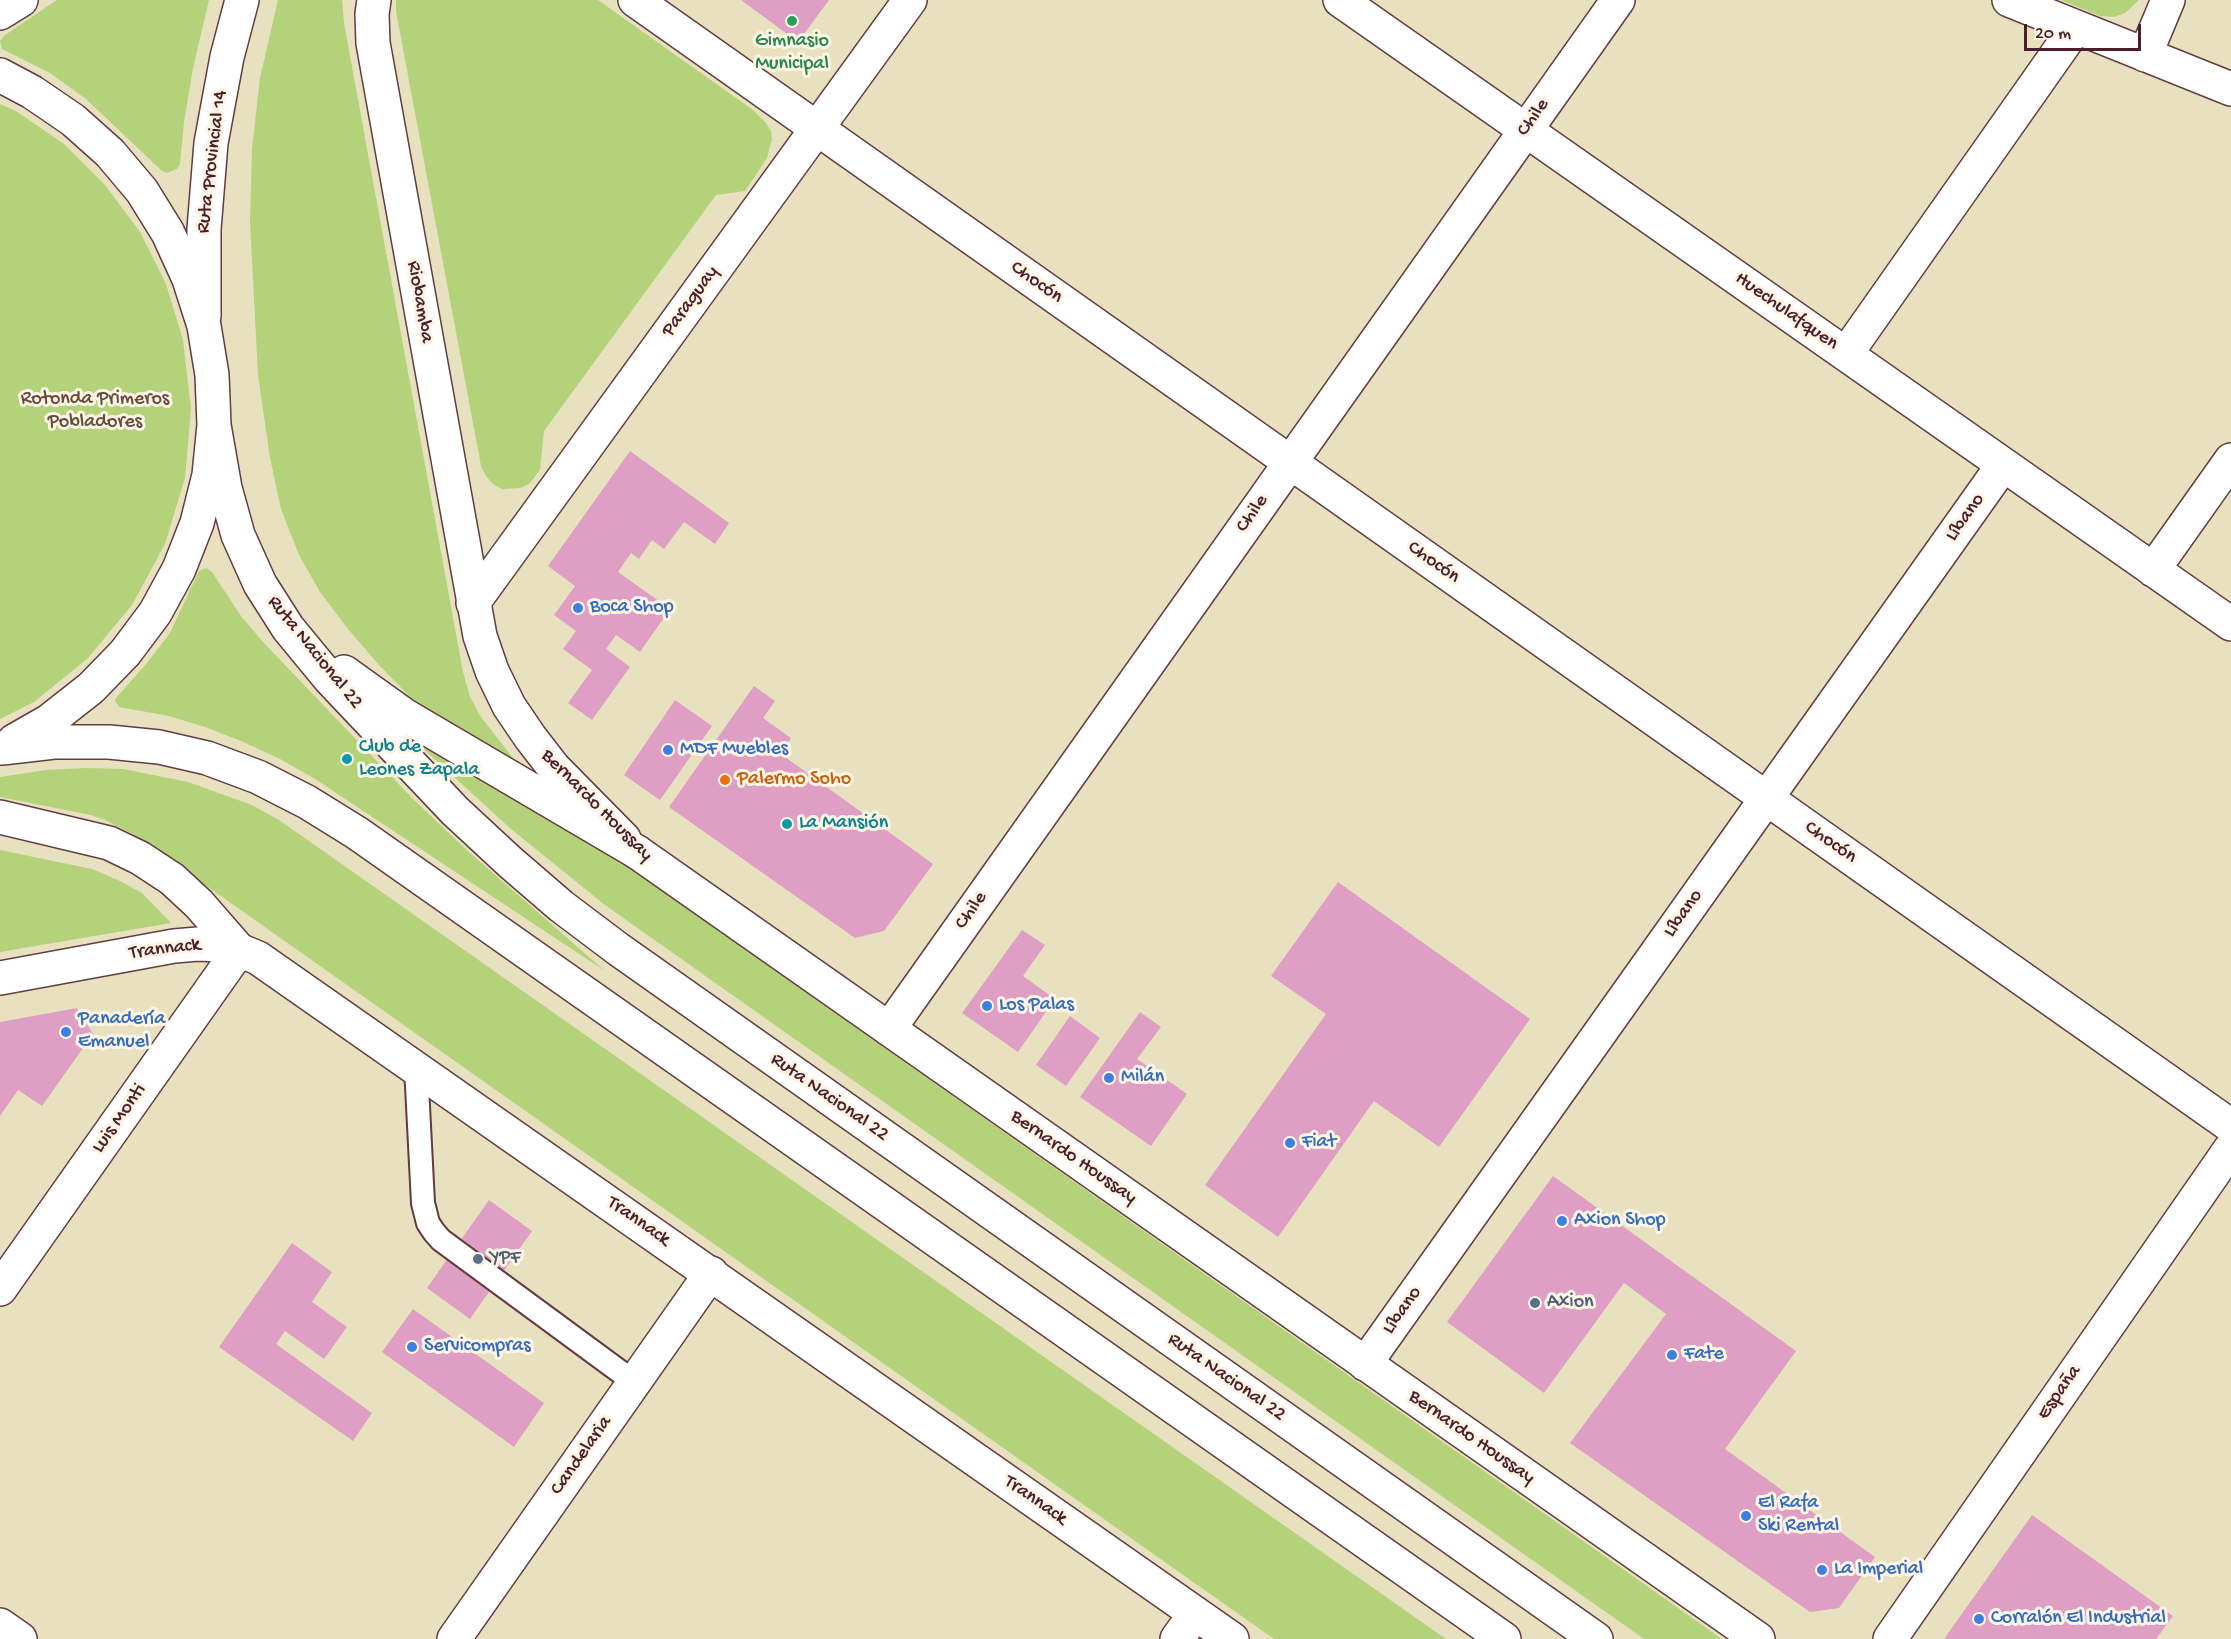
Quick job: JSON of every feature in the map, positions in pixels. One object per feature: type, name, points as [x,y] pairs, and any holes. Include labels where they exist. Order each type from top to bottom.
[{"type":"street","points":[[0,13],[21,0]]},
{"type":"street","name":"Ruta Provincial 14","points":[[204,326],[204,229],[211,143],[227,57],[242,0]]},
{"type":"street","name":"Riobamba","points":[[374,0],[373,43],[473,603]]},
{"type":"street","name":"Chocón","points":[[635,0],[2231,1126]]},
{"type":"street","name":"Paraguay","points":[[473,603],[910,0]]},
{"type":"street","name":"Huechulafquen","points":[[1340,0],[2231,624]]},
{"type":"street","name":"Chile","points":[[889,1029],[1618,0]]},
{"type":"street","points":[[2009,0],[2231,89]]},
{"type":"street","points":[[2145,55],[2168,0]]},
{"type":"street","points":[[1846,354],[2076,27]]},
{"type":"street","points":[[0,75],[32,92],[73,120],[110,153],[142,191],[168,233],[189,279],[204,326],[212,375],[214,425],[209,475],[197,523],[179,569],[155,613],[125,653],[91,688],[49,721],[1,748]]},
{"type":"street","name":"Ruta Nacional 22","points":[[214,425],[225,488],[238,535],[260,584],[288,628],[330,679],[455,812],[561,906],[618,949],[1596,1639]]},
{"type":"street","points":[[2153,570],[2231,460]]},
{"type":"street","name":"Líbano","points":[[1365,1364],[2003,465]]},
{"type":"street","name":"Bernardo Houssay","points":[[473,603],[480,636],[492,671],[509,706],[554,768],[637,852],[1758,1639]]},
{"type":"street","points":[[288,628],[395,709],[637,852]]},
{"type":"street","points":[[1,748],[54,742],[109,742],[159,747],[207,758],[258,777],[307,802],[396,861],[1504,1639]]},
{"type":"street","points":[[0,817],[109,843],[140,858],[172,879],[199,904],[239,950]]},
{"type":"street","name":"Trannack","points":[[0,978],[174,946],[198,944],[219,945],[258,958],[711,1273],[1186,1626],[1232,1639]]},
{"type":"street","name":"Luis Monti","points":[[0,1289],[239,950]]},
{"type":"street","name":"España","points":[[1890,1639],[2231,1148]]},
{"type":"street","name":"Candelaria","points":[[454,1639],[711,1273]]},
{"type":"street","points":[[0,1625],[20,1639]]},
{"type":"lane","points":[[416,1067],[423,1203],[428,1223],[441,1240],[634,1382]]},
{"type":"green space","points":[[57,0],[209,0],[193,68],[180,164],[177,169],[167,173],[162,171],[86,99],[50,73],[2,49],[0,41],[5,35]]},
{"type":"green space","points":[[278,0],[342,0],[344,23],[463,672],[470,697],[481,717],[523,771],[441,721],[411,698],[379,665],[320,592],[299,555],[281,509],[270,458],[258,375],[250,222],[252,149],[260,78]]},
{"type":"green space","points":[[396,0],[598,0],[753,110],[771,131],[772,139],[767,158],[745,191],[716,195],[544,431],[540,470],[530,483],[521,488],[502,489],[493,484],[481,466],[396,11]]},
{"type":"green space","points":[[2061,0],[2139,0],[2125,13],[2114,17],[2100,16]]},
{"type":"green space","name":"Rotonda Primeros Pobladores","points":[[0,104],[16,111],[64,144],[105,185],[140,232],[166,284],[183,340],[191,409],[185,478],[165,544],[132,605],[88,658],[34,702],[0,719]]},
{"type":"green space","points":[[206,568],[212,572],[241,616],[263,642],[413,799],[470,853],[605,971],[315,779],[280,759],[205,727],[169,716],[119,707],[115,701],[116,698],[170,633],[199,571]]},
{"type":"green space","points":[[395,723],[604,850],[1722,1639],[1644,1639],[605,905],[511,829]]},
{"type":"green space","points":[[123,769],[188,782],[252,805],[279,820],[1446,1639],[1274,1639],[133,834],[91,815],[0,797],[0,777],[46,770]]},
{"type":"green space","points":[[0,850],[92,869],[118,880],[142,893],[171,923],[0,952]]},
{"type":"building","name":"Gimnasio Municipal","points":[[741,0],[829,0],[798,42]]},
{"type":"building","points":[[630,451],[729,523],[715,544],[684,522],[664,549],[652,540],[639,559],[631,553],[618,572],[670,609],[640,652],[616,635],[606,649],[630,667],[592,720],[568,703],[592,670],[563,649],[576,631],[554,615],[575,586],[548,566]]},
{"type":"building","points":[[754,686],[775,701],[763,718],[791,738],[781,754],[933,864],[884,931],[855,938],[669,807]]},
{"type":"building","name":"MDF Muebles","points":[[675,700],[712,726],[660,800],[624,775]]},
{"type":"building","points":[[1338,882],[1530,1019],[1439,1147],[1374,1101],[1278,1237],[1205,1185],[1326,1014],[1271,976]]},
{"type":"building","points":[[1022,930],[1045,945],[1023,976],[1055,999],[1018,1052],[962,1013]]},
{"type":"building","points":[[77,1008],[93,1034],[42,1106],[18,1090],[0,1116],[0,1022]]},
{"type":"building","points":[[1140,1012],[1161,1027],[1137,1059],[1187,1094],[1151,1146],[1080,1097]]},
{"type":"building","points":[[1070,1016],[1100,1038],[1066,1086],[1036,1065]]},
{"type":"building","points":[[1553,1176],[1796,1351],[1725,1449],[1875,1557],[1839,1608],[1810,1612],[1570,1443],[1666,1314],[1624,1283],[1544,1393],[1447,1322]]},
{"type":"building","points":[[489,1200],[532,1231],[470,1319],[427,1288]]},
{"type":"building","points":[[292,1243],[332,1272],[312,1302],[347,1327],[324,1359],[285,1331],[276,1344],[372,1413],[353,1441],[219,1347]]},
{"type":"building","points":[[413,1309],[544,1403],[514,1447],[382,1352]]},
{"type":"building","points":[[2032,1515],[2173,1616],[2156,1639],[1944,1639]]},
{"type":"place","name":"Gimnasio Municipal","points":[[792,21]]},
{"type":"place","name":"Boca Shop","points":[[578,608]]},
{"type":"place","name":"MDF Muebles","points":[[668,750]]},
{"type":"place","name":"Club de Leones Zapala","points":[[347,759]]},
{"type":"place","name":"Palermo Soho","points":[[725,780]]},
{"type":"place","name":"La Mansión","points":[[787,824]]},
{"type":"place","name":"Los Palas","points":[[987,1006]]},
{"type":"place","name":"Panadería Emanuel","points":[[66,1032]]},
{"type":"place","name":"Milán","points":[[1109,1078]]},
{"type":"place","name":"Fiat","points":[[1290,1143]]},
{"type":"place","name":"Axion Shop","points":[[1562,1221]]},
{"type":"place","name":"YPF","points":[[478,1259]]},
{"type":"place","name":"Axion","points":[[1535,1303]]},
{"type":"place","name":"Servicompras","points":[[412,1347]]},
{"type":"place","name":"Fate","points":[[1672,1355]]},
{"type":"place","name":"El Rafa Ski Rental","points":[[1746,1516]]},
{"type":"place","name":"La Imperial","points":[[1822,1570]]},
{"type":"place","name":"Corralón El Industrial","points":[[1979,1619]]}]
